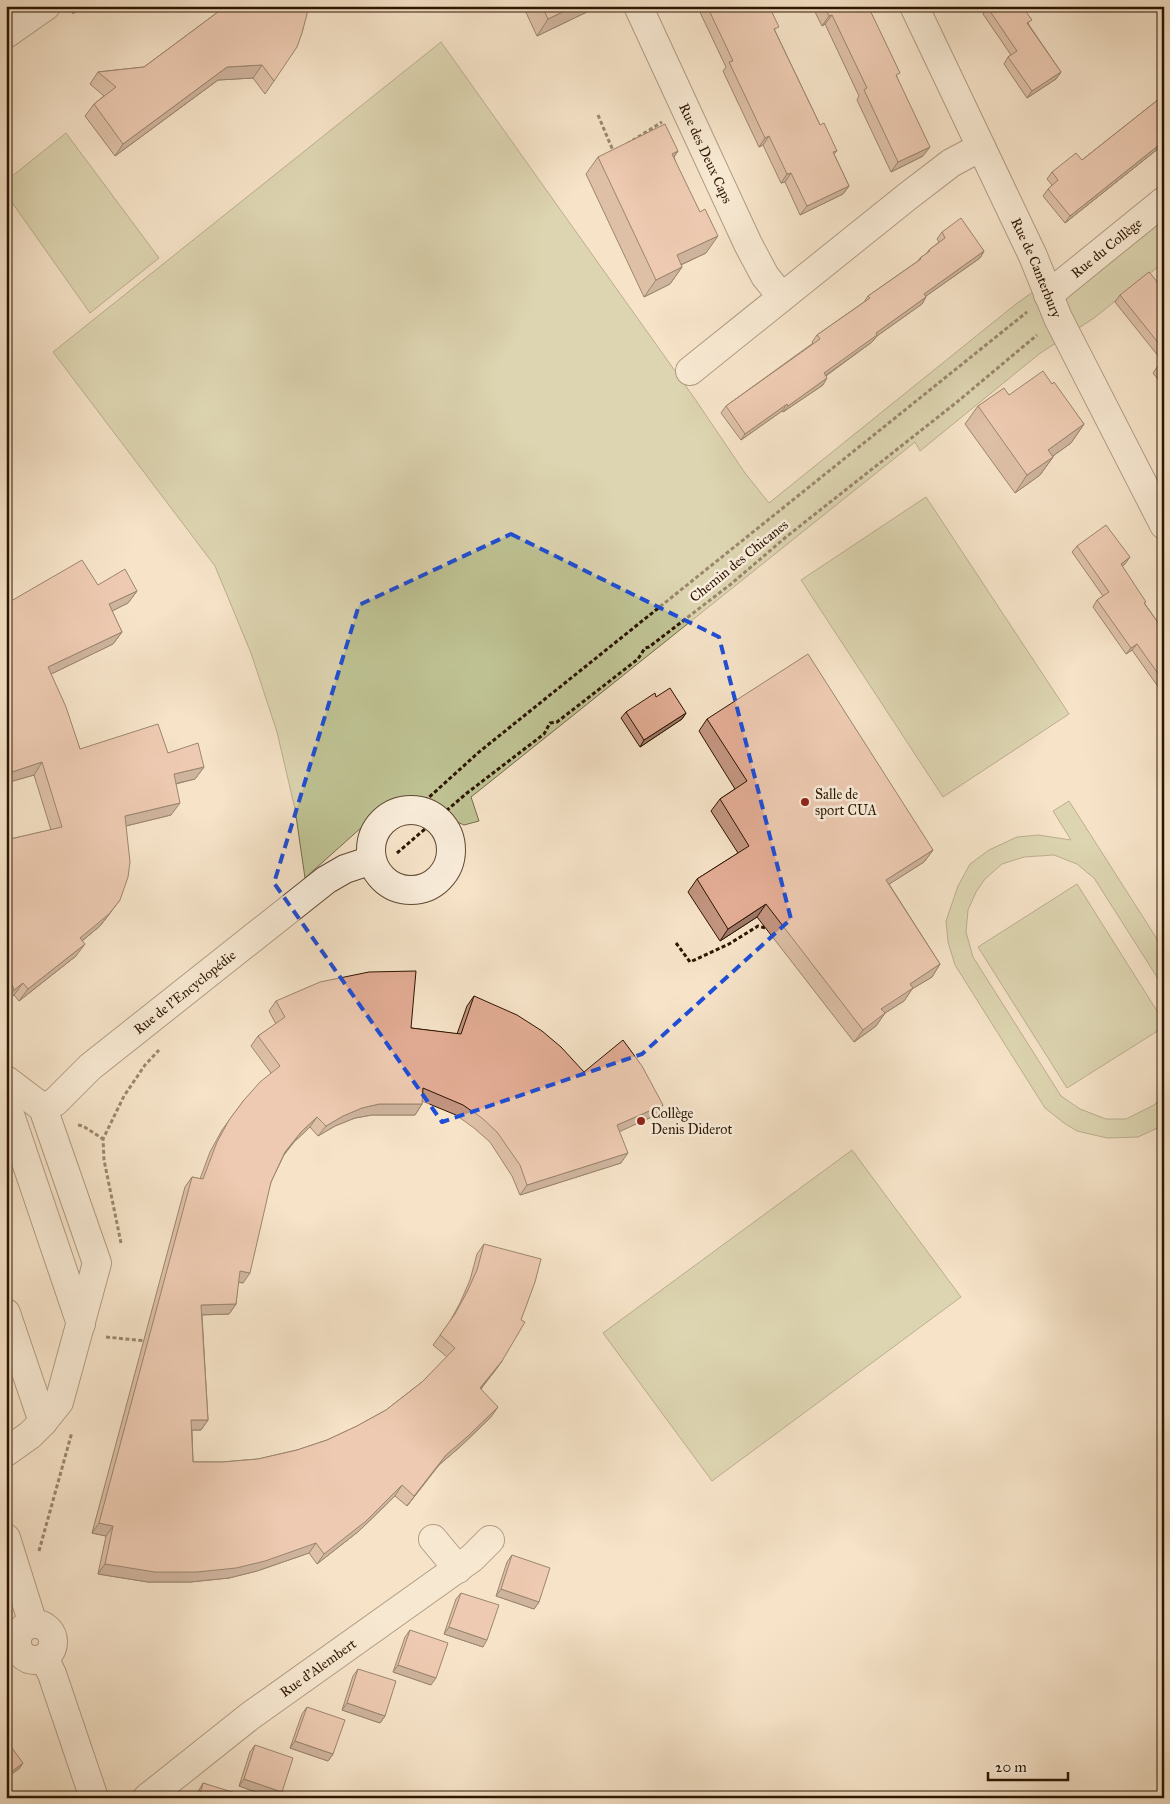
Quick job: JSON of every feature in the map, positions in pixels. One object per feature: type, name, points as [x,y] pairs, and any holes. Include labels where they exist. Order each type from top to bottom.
[{"type":"street","points":[[6,34],[46,6]]},
{"type":"street","name":"Rue des Deux Caps","points":[[638,6],[764,276],[782,297]]},
{"type":"street","name":"Rue de Canterbury","points":[[914,6],[1033,256],[1053,307],[1164,525]]},
{"type":"street","points":[[690,371],[951,163],[980,147]]},
{"type":"street","name":"Rue du Collège","points":[[1053,307],[1164,201]]},
{"type":"street","points":[[402,811],[426,815],[448,834],[452,850],[446,871],[439,879],[424,888],[406,890],[394,887],[384,880],[374,866],[370,848],[374,835],[380,824],[390,816],[402,811]]},
{"type":"street","name":"Rue de l'Encyclopédie","points":[[43,1108],[54,1102],[90,1068],[326,880],[345,869],[374,866]]},
{"type":"street","points":[[6,1080],[43,1108],[97,1263],[60,1402],[30,1435],[6,1452]]},
{"type":"street","points":[[6,1103],[81,1324]]},
{"type":"street","points":[[6,1313],[43,1422]]},
{"type":"street","points":[[433,1539],[458,1569]]},
{"type":"street","name":"Rue d'Alembert","points":[[147,1798],[250,1716],[458,1569],[490,1540]]},
{"type":"street","points":[[10,1549],[33,1624],[25,1627],[18,1636],[19,1650],[24,1660],[52,1674],[94,1798]]},
{"type":"path","points":[[598,115],[614,154],[635,138],[685,109]]},
{"type":"path","points":[[374,866],[426,815],[479,752],[1053,307]]},
{"type":"path","name":"Chemin des Chicanes","points":[[426,815],[467,793],[544,734],[550,723],[558,722],[638,659],[645,648],[649,647],[731,584],[786,537],[957,402],[1053,307]]},
{"type":"path","points":[[676,943],[690,962],[729,944],[758,926],[778,931]]},
{"type":"path","points":[[123,1250],[104,1160],[103,1139],[124,1096],[145,1065],[163,1046]]},
{"type":"path","points":[[111,1336],[151,1342]]},
{"type":"path","points":[[10,1549],[39,1553],[72,1432]]},
{"type":"highlighted area","points":[[511,534],[719,637],[791,919],[642,1054],[442,1122],[274,883],[359,605]]},
{"type":"green space","points":[[441,42],[695,399],[745,473],[769,503],[1016,304],[1065,269],[1164,187],[1164,262],[1094,318],[1039,354],[920,451],[915,442],[471,797],[479,821],[464,825],[429,804],[391,801],[305,878],[295,809],[277,732],[251,653],[215,566],[53,352]]},
{"type":"green space","points":[[66,133],[159,258],[90,313],[6,194],[6,181]]},
{"type":"green space","points":[[926,497],[1069,714],[943,797],[801,580]]},
{"type":"green space","points":[[1069,801],[1164,950],[1164,988],[1094,878],[1077,864],[1054,855],[1024,857],[1002,864],[985,879],[976,892],[968,910],[966,932],[973,957],[1061,1096],[1080,1109],[1106,1119],[1126,1119],[1154,1105],[1164,1096],[1164,1125],[1138,1137],[1107,1138],[1077,1131],[1045,1108],[955,965],[948,942],[946,921],[958,886],[970,864],[989,850],[1017,837],[1038,835],[1071,840],[1053,811]]},
{"type":"green space","points":[[1077,884],[1164,1022],[1164,1027],[1067,1088],[978,947]]},
{"type":"green space","points":[[852,1150],[961,1297],[712,1481],[603,1333]]},
{"type":"building","points":[[226,6],[307,6],[307,14],[297,47],[274,81],[262,65],[227,67],[123,144],[94,104],[116,87],[98,72],[144,67]]},
{"type":"building","points":[[542,6],[575,6],[548,19]]},
{"type":"building","points":[[707,6],[769,6],[779,27],[774,29],[820,125],[824,123],[837,151],[833,152],[849,186],[807,206],[791,173],[787,174],[769,136],[765,138],[729,62],[733,61]]},
{"type":"building","points":[[824,6],[868,6],[900,73],[896,75],[930,147],[898,162],[864,90],[867,88],[832,15],[829,16]]},
{"type":"building","points":[[1022,6],[1032,20],[1027,23],[1061,72],[1032,91],[1008,57],[1017,51],[987,7]]},
{"type":"building","points":[[1164,95],[1164,141],[1070,216],[1048,189],[1058,180],[1052,172],[1076,153],[1082,160]]},
{"type":"building","points":[[665,124],[678,151],[672,154],[700,212],[705,209],[718,236],[677,255],[682,267],[656,280],[598,157]]},
{"type":"building","points":[[961,218],[984,251],[924,294],[926,297],[824,373],[827,378],[745,434],[726,406],[820,339],[817,335],[921,259],[929,250],[945,238],[942,232]]},
{"type":"building","points":[[1149,272],[1164,290],[1164,350],[1120,295]]},
{"type":"building","points":[[1164,361],[1164,374],[1158,366]]},
{"type":"building","points":[[1043,371],[1052,384],[1054,382],[1084,424],[1048,450],[1053,457],[1027,475],[978,406],[1004,388],[1009,395]]},
{"type":"building","points":[[1106,525],[1130,557],[1121,564],[1146,602],[1144,603],[1164,631],[1164,682],[1137,644],[1131,648],[1097,600],[1109,592],[1077,546]]},
{"type":"building","points":[[82,560],[98,585],[125,569],[137,591],[109,604],[122,632],[48,667],[66,707],[80,749],[158,724],[168,753],[198,743],[204,767],[174,774],[180,803],[125,816],[130,862],[128,877],[120,900],[109,914],[80,938],[85,944],[28,989],[23,983],[14,990],[6,967],[6,840],[62,827],[42,762],[6,774],[6,686],[11,683],[6,675],[6,594],[11,601]]},
{"type":"building","name":"Salle de sport CUA","points":[[808,654],[933,850],[886,880],[940,964],[910,984],[913,988],[881,1009],[885,1013],[863,1030],[766,904],[728,929],[697,879],[749,846],[720,799],[747,781],[707,719]]},
{"type":"building","points":[[670,688],[686,713],[644,740],[626,712],[655,693],[656,697]]},
{"type":"building","points":[[416,971],[411,1028],[461,1034],[474,996],[517,1015],[542,1031],[561,1047],[584,1072],[623,1040],[642,1066],[663,1105],[617,1125],[628,1153],[527,1185],[520,1165],[497,1132],[482,1118],[463,1105],[423,1088],[422,1104],[379,1104],[362,1108],[326,1126],[317,1117],[301,1132],[285,1152],[271,1182],[250,1273],[240,1271],[236,1304],[201,1305],[208,1420],[191,1420],[193,1462],[258,1459],[297,1450],[327,1440],[386,1410],[422,1382],[455,1348],[440,1335],[455,1314],[467,1292],[477,1270],[484,1244],[541,1259],[521,1320],[525,1322],[502,1361],[480,1388],[498,1407],[446,1455],[414,1496],[402,1485],[366,1521],[324,1554],[316,1543],[265,1561],[236,1568],[197,1572],[155,1572],[105,1564],[113,1526],[99,1523],[192,1177],[203,1179],[217,1142],[229,1120],[260,1082],[280,1066],[258,1036],[285,1017],[276,1001],[320,982],[369,972]]},
{"type":"building","points":[[512,1555],[550,1568],[539,1602],[501,1589]]},
{"type":"building","points":[[461,1593],[499,1605],[487,1640],[449,1627]]},
{"type":"building","points":[[410,1630],[448,1643],[436,1678],[398,1665]]},
{"type":"building","points":[[358,1669],[396,1681],[385,1716],[347,1703]]},
{"type":"building","points":[[307,1707],[345,1720],[333,1754],[295,1741]]},
{"type":"building","points":[[6,1740],[23,1763],[6,1776]]},
{"type":"building","points":[[255,1745],[293,1758],[282,1792],[244,1779]]},
{"type":"building","points":[[203,1783],[242,1795],[241,1798],[199,1798]]},
{"type":"place","name":"Salle de sport CUA","points":[[805,802]]},
{"type":"place","name":"Collège Denis Diderot","points":[[641,1121]]}]
